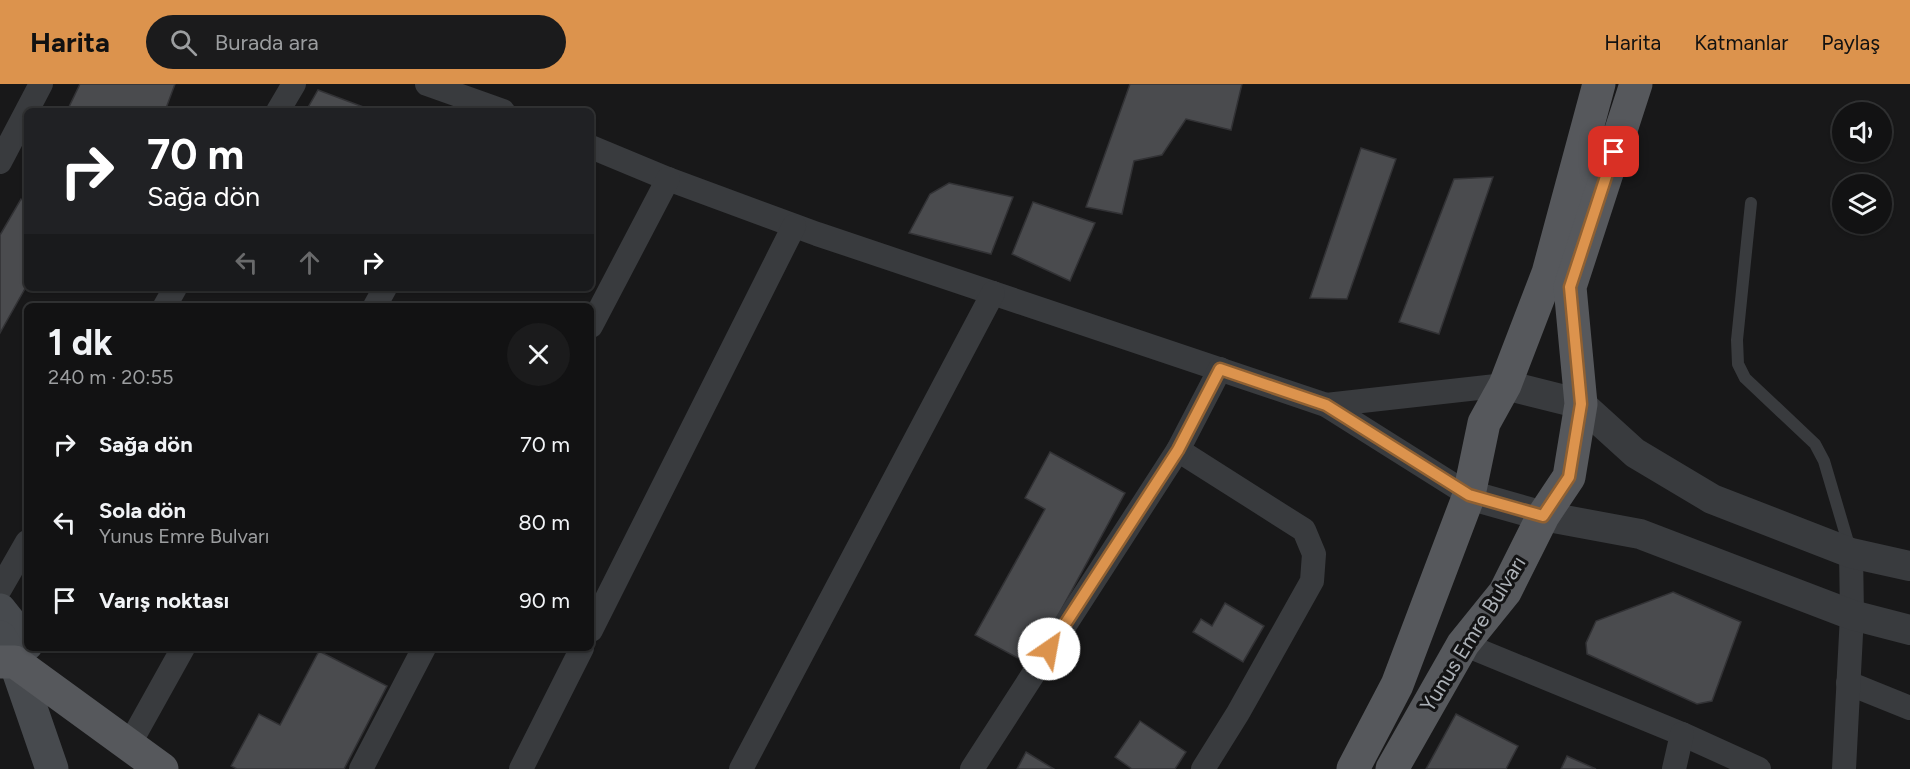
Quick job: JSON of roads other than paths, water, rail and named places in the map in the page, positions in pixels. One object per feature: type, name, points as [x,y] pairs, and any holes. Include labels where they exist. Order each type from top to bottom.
[{"type":"main road","name":"Yunus Emre Bulvarı","points":[[1353,769],[1397,686],[1469,495],[1484,423],[1505,385],[1548,273],[1599,84]]},
{"type":"main road","name":"Yunus Emre Bulvarı","points":[[1392,769],[1463,644],[1505,592],[1543,516],[1569,477],[1581,404],[1570,287],[1636,84]]},
{"type":"main road","points":[[0,610],[52,769]]},
{"type":"main road","points":[[14,651],[75,704],[162,769]]},
{"type":"street","points":[[28,108],[41,84]]},
{"type":"street","points":[[280,108],[294,84]]},
{"type":"street","points":[[427,84],[489,108]]},
{"type":"street","points":[[0,162],[24,116]]},
{"type":"street","points":[[594,148],[668,179],[795,226],[1326,405],[1469,495],[1543,516],[1640,534],[1852,615],[1910,630]]},
{"type":"street","points":[[594,320],[668,179]]},
{"type":"street","points":[[594,624],[795,226]]},
{"type":"street","points":[[741,769],[993,293]]},
{"type":"street","points":[[972,769],[1178,450],[1220,369]]},
{"type":"street","points":[[1326,405],[1505,385],[1581,404],[1635,453],[1712,499],[1851,553],[1910,566]]},
{"type":"street","points":[[1178,450],[1304,530],[1314,554],[1312,581],[1238,713],[1203,769]]},
{"type":"street","points":[[0,589],[24,547]]},
{"type":"street","points":[[1844,769],[1852,615],[1851,553]]},
{"type":"street","points":[[1463,644],[1682,734],[1759,769]]},
{"type":"street","points":[[129,745],[181,651]]},
{"type":"street","points":[[361,769],[422,651]]},
{"type":"street","points":[[521,769],[580,651]]},
{"type":"street","points":[[1848,683],[1910,708]]},
{"type":"street","points":[[1674,769],[1682,734]]},
{"type":"lane","points":[[1751,203],[1737,340],[1738,364],[1745,378],[1815,444],[1824,461],[1851,553]]}]
